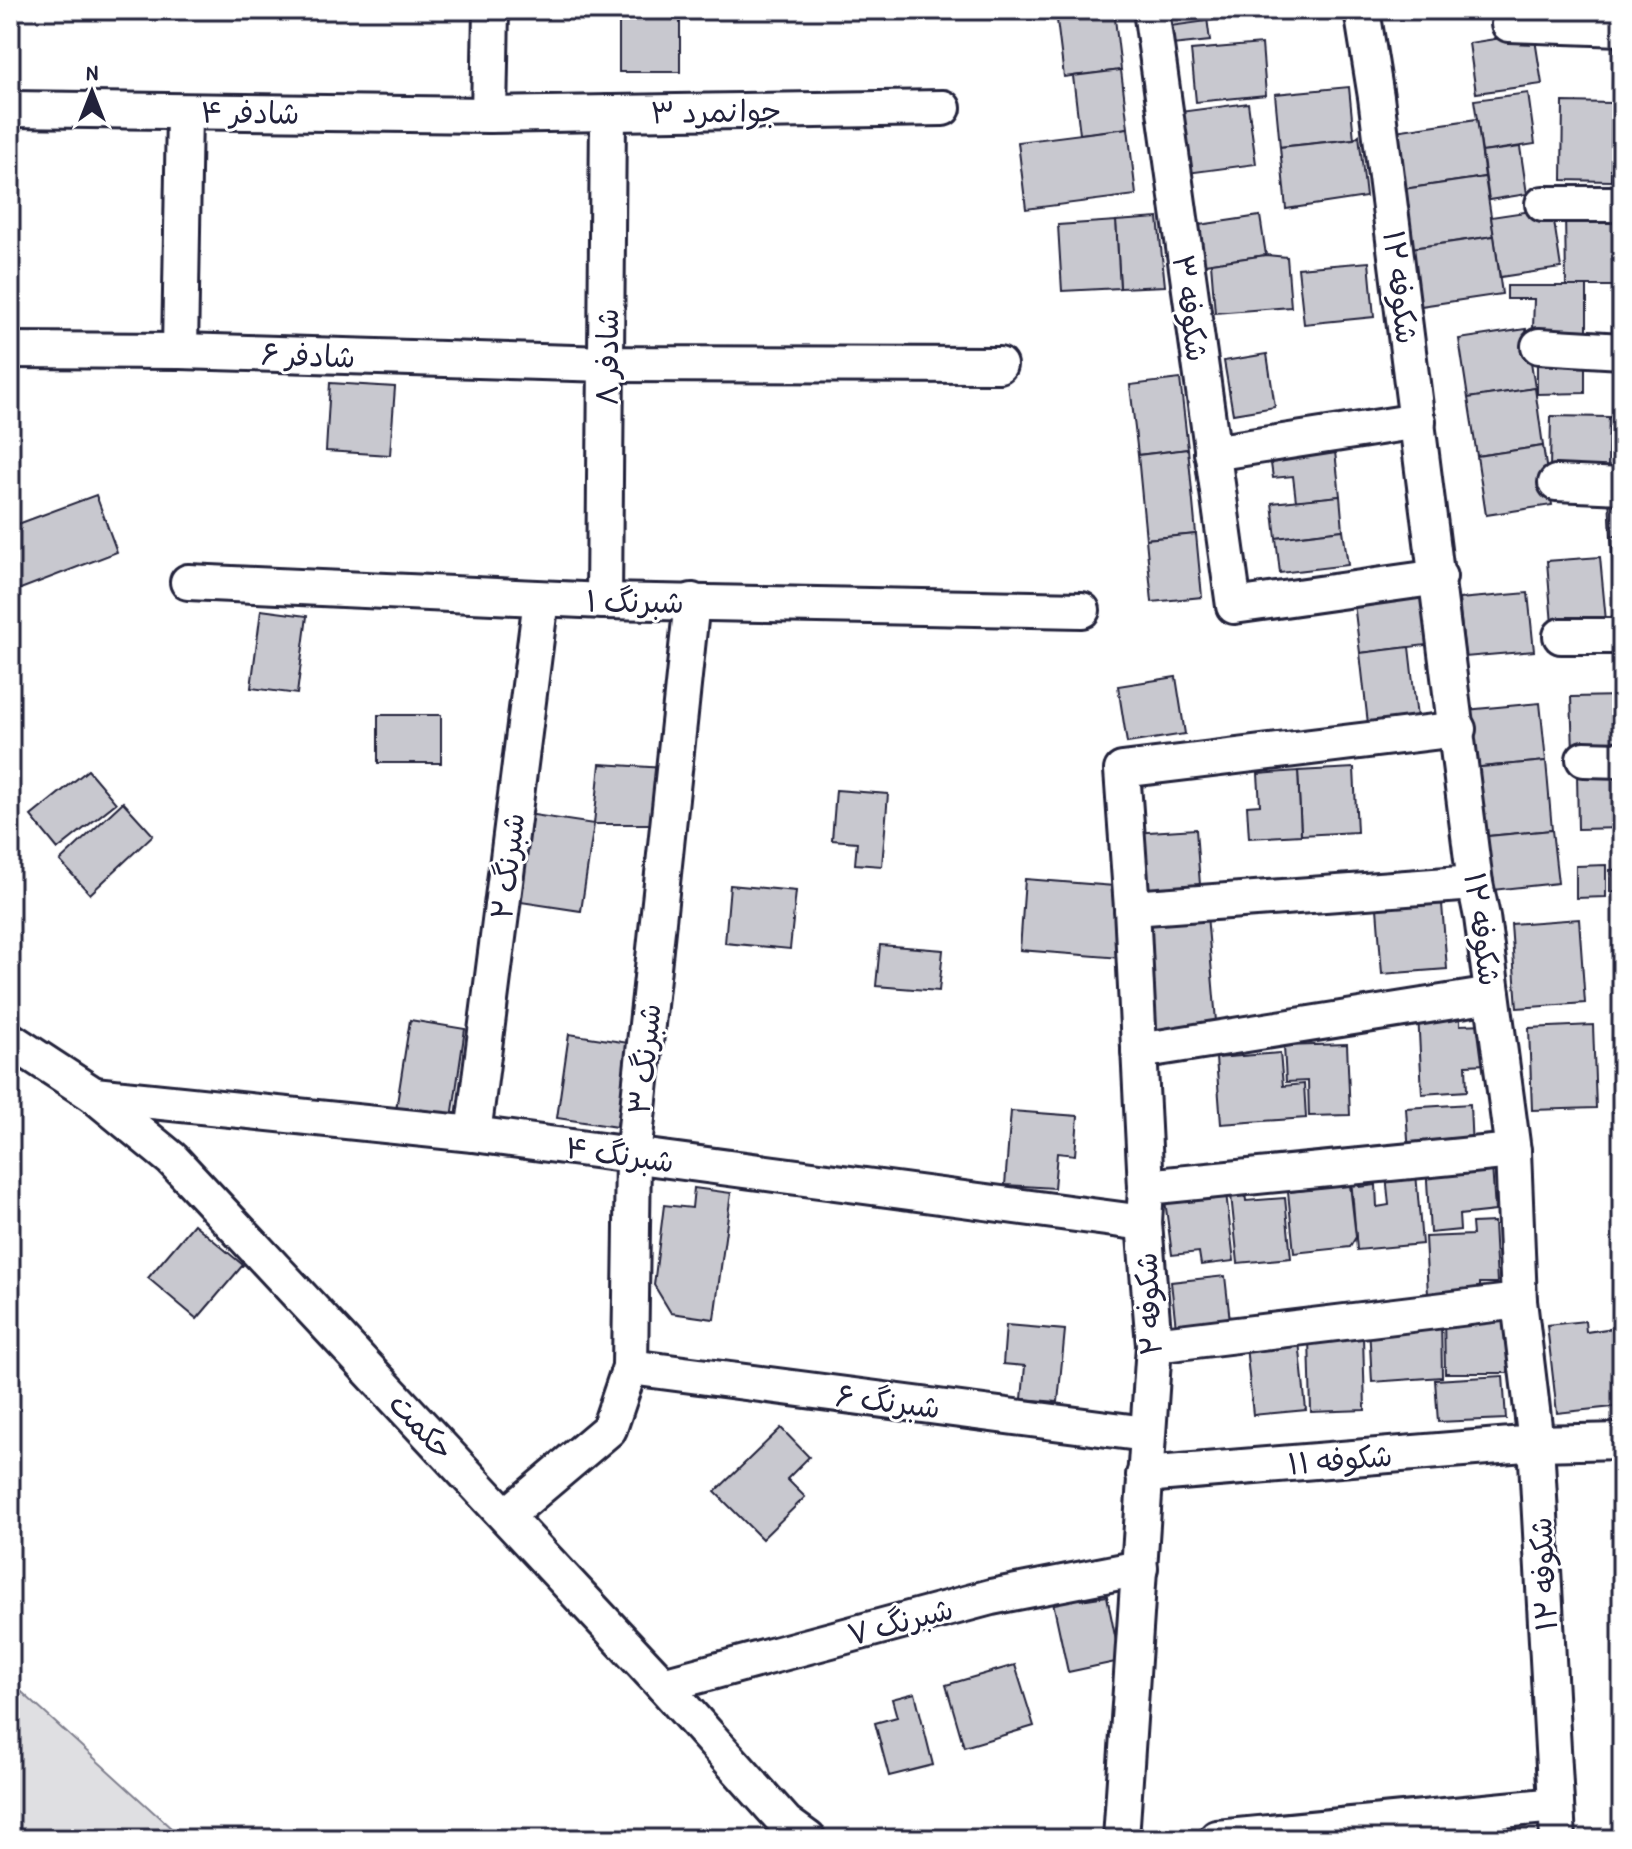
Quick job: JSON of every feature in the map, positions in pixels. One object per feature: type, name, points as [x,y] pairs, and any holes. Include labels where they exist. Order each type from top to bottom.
[{"type":"street","points":[[489,115],[491,10]]},
{"type":"street","name":"شکوفه ۳","points":[[1151,10],[1234,606],[1439,577]]},
{"type":"street","name":"شکوفه ۱۲","points":[[1364,17],[1439,577],[1475,883],[1513,1151],[1519,1301],[1536,1443],[1558,1839]]},
{"type":"street","points":[[1509,24],[1622,28]]},
{"type":"street","name":"جوانمرد ۳","points":[[489,115],[943,108]]},
{"type":"street","name":"شادفر ۴","points":[[10,109],[489,115]]},
{"type":"street","points":[[180,351],[184,112]]},
{"type":"street","name":"شادفر ۸","points":[[604,601],[608,113]]},
{"type":"street","points":[[1543,204],[1622,204]]},
{"type":"street","points":[[1539,346],[1622,351]]},
{"type":"street","name":"شادفر ۶","points":[[10,350],[180,351],[607,364],[999,365]]},
{"type":"street","points":[[1212,453],[1418,421]]},
{"type":"street","points":[[1556,483],[1622,486]]},
{"type":"street","name":"شبرنگ ۱","points":[[188,582],[604,601],[1082,610]]},
{"type":"street","name":"شبرنگ ۲","points":[[473,1134],[541,599]]},
{"type":"street","name":"شبرنگ ۳","points":[[506,1516],[609,1429],[630,1367],[633,1156],[692,601]]},
{"type":"street","points":[[1561,636],[1622,636]]},
{"type":"street","name":"شکوفه ۲","points":[[1121,1839],[1154,1345],[1144,1223],[1146,1187],[1122,770],[1458,729]]},
{"type":"street","points":[[1584,759],[1622,760]]},
{"type":"street","points":[[1132,908],[1475,883]]},
{"type":"street","points":[[1139,1051],[1492,995]]},
{"type":"street","name":"حکمت","points":[[10,1040],[94,1095],[172,1159],[663,1685],[786,1823],[808,1839]]},
{"type":"street","name":"شبرنگ ۴","points":[[94,1095],[473,1134],[1144,1223]]},
{"type":"street","points":[[1146,1187],[1513,1151]]},
{"type":"street","points":[[1154,1345],[1519,1301]]},
{"type":"street","name":"شبرنگ ۶","points":[[630,1367],[1146,1434]]},
{"type":"street","name":"شکوفه ۱۱","points":[[1144,1475],[1536,1443],[1622,1441]]},
{"type":"street","name":"شبرنگ ۷","points":[[663,1685],[991,1597],[1140,1568]]},
{"type":"street","points":[[1217,1838],[1556,1805]]},
{"type":"shaded area","points":[[13,1684],[183,1839],[10,1839],[10,1686]]},
{"type":"building","points":[[619,10],[680,10],[680,72],[619,72]]},
{"type":"building","points":[[1114,10],[1121,70],[1064,77],[1056,12]]},
{"type":"building","points":[[1158,10],[1206,10],[1210,41],[1162,46]]},
{"type":"building","points":[[1168,10],[1267,10],[1267,13],[1171,26]]},
{"type":"building","points":[[1534,33],[1542,84],[1476,93],[1469,43]]},
{"type":"building","points":[[1262,44],[1266,95],[1196,102],[1191,50]]},
{"type":"building","points":[[1614,48],[1622,48],[1622,103],[1612,103]]},
{"type":"building","points":[[1121,70],[1128,128],[1080,134],[1073,76]]},
{"type":"building","points":[[1349,87],[1354,139],[1280,147],[1275,94]]},
{"type":"building","points":[[1528,93],[1535,144],[1482,152],[1474,100]]},
{"type":"building","points":[[1563,102],[1612,103],[1611,181],[1562,180]]},
{"type":"building","points":[[1248,103],[1256,164],[1180,174],[1172,113]]},
{"type":"building","points":[[1612,103],[1622,103],[1622,135],[1612,135]]},
{"type":"building","points":[[1477,119],[1485,177],[1397,190],[1388,132]]},
{"type":"building","points":[[1128,128],[1136,195],[1026,209],[1018,142]]},
{"type":"building","points":[[1359,135],[1366,197],[1286,209],[1280,147],[1354,139]]},
{"type":"building","points":[[1520,147],[1527,194],[1489,200],[1482,152]]},
{"type":"building","points":[[1485,177],[1494,236],[1405,249],[1397,190]]},
{"type":"building","points":[[1552,208],[1561,268],[1500,277],[1491,217]]},
{"type":"building","points":[[1565,210],[1615,210],[1616,286],[1566,286]]},
{"type":"building","points":[[1615,210],[1622,210],[1622,286],[1616,286]]},
{"type":"building","points":[[1260,216],[1266,255],[1198,265],[1192,226]]},
{"type":"building","points":[[1158,218],[1165,286],[1120,288],[1116,221]]},
{"type":"building","points":[[1116,221],[1120,288],[1062,291],[1058,225]]},
{"type":"building","points":[[1494,236],[1502,294],[1414,307],[1405,249]]},
{"type":"building","points":[[1266,255],[1287,257],[1291,307],[1215,313],[1211,263]]},
{"type":"building","points":[[1369,262],[1374,317],[1304,324],[1298,268]]},
{"type":"building","points":[[1507,286],[1587,286],[1587,330],[1533,329],[1534,299],[1507,299]]},
{"type":"building","points":[[1612,293],[1622,293],[1622,338],[1612,338]]},
{"type":"building","points":[[1526,329],[1535,388],[1468,398],[1459,339]]},
{"type":"building","points":[[1267,354],[1275,407],[1233,414],[1224,361]]},
{"type":"building","points":[[1585,354],[1585,393],[1537,394],[1537,355]]},
{"type":"building","points":[[1180,379],[1188,449],[1138,455],[1130,385]]},
{"type":"building","points":[[330,383],[395,387],[390,455],[326,451]]},
{"type":"building","points":[[1535,388],[1543,446],[1477,456],[1468,398]]},
{"type":"building","points":[[1551,416],[1609,417],[1608,471],[1550,469]]},
{"type":"building","points":[[1609,417],[1622,417],[1622,471],[1608,471]]},
{"type":"building","points":[[1334,443],[1340,496],[1296,501],[1293,476],[1273,478],[1269,449]]},
{"type":"building","points":[[1543,446],[1552,505],[1486,515],[1477,456]]},
{"type":"building","points":[[1188,449],[1196,534],[1146,539],[1138,455]]},
{"type":"building","points":[[96,495],[117,552],[10,593],[10,527]]},
{"type":"building","points":[[1340,496],[1343,530],[1276,538],[1272,503]]},
{"type":"building","points":[[1622,496],[1622,536],[1611,536],[1609,497]]},
{"type":"building","points":[[1343,530],[1348,565],[1280,573],[1276,538]]},
{"type":"building","points":[[1196,534],[1202,597],[1152,602],[1146,539]]},
{"type":"building","points":[[1611,536],[1622,536],[1622,576],[1614,577]]},
{"type":"building","points":[[1600,557],[1606,621],[1552,625],[1547,561]]},
{"type":"building","points":[[1437,593],[1443,643],[1360,653],[1354,603]]},
{"type":"building","points":[[1528,593],[1534,651],[1465,657],[1459,599]]},
{"type":"building","points":[[261,610],[307,616],[297,694],[251,688]]},
{"type":"building","points":[[1409,647],[1417,718],[1368,724],[1360,653]]},
{"type":"building","points":[[1176,677],[1185,734],[1127,743],[1118,686]]},
{"type":"building","points":[[1622,696],[1622,748],[1573,750],[1571,697]]},
{"type":"building","points":[[1540,703],[1546,761],[1471,768],[1466,710]]},
{"type":"building","points":[[378,715],[441,715],[441,763],[378,763]]},
{"type":"building","points":[[1546,761],[1552,830],[1478,837],[1471,768]]},
{"type":"building","points":[[600,764],[665,768],[663,824],[594,824]]},
{"type":"building","points":[[1354,768],[1357,832],[1301,835],[1298,771]]},
{"type":"building","points":[[88,770],[116,803],[58,849],[31,816]]},
{"type":"building","points":[[1298,771],[1301,835],[1249,838],[1247,806],[1260,805],[1258,774]]},
{"type":"building","points":[[1622,771],[1622,828],[1578,829],[1577,772]]},
{"type":"building","points":[[836,790],[888,794],[882,866],[855,864],[857,842],[832,840]]},
{"type":"building","points":[[123,802],[153,835],[90,894],[60,861]]},
{"type":"building","points":[[527,814],[594,824],[581,911],[514,901]]},
{"type":"building","points":[[1196,829],[1200,885],[1138,890],[1133,833]]},
{"type":"building","points":[[1552,830],[1558,883],[1483,891],[1478,837]]},
{"type":"building","points":[[1606,865],[1606,897],[1576,898],[1576,866]]},
{"type":"building","points":[[1622,869],[1622,892],[1610,892],[1610,870]]},
{"type":"building","points":[[1025,879],[1127,887],[1121,958],[1020,950]]},
{"type":"building","points":[[730,885],[796,891],[790,949],[725,943]]},
{"type":"building","points":[[1206,903],[1217,1033],[1152,1038],[1141,908]]},
{"type":"building","points":[[1442,904],[1447,969],[1382,974],[1377,908]]},
{"type":"building","points":[[1579,919],[1585,1003],[1517,1008],[1511,924]]},
{"type":"building","points":[[880,945],[943,950],[939,991],[876,986]]},
{"type":"building","points":[[1418,1012],[1460,1017],[1460,1025],[1485,1024],[1487,1064],[1466,1065],[1467,1091],[1422,1094]]},
{"type":"building","points":[[410,1020],[465,1029],[452,1118],[396,1110]]},
{"type":"building","points":[[1593,1025],[1596,1108],[1532,1110],[1529,1028]]},
{"type":"building","points":[[569,1034],[629,1043],[617,1127],[557,1118]]},
{"type":"building","points":[[1347,1044],[1350,1115],[1309,1116],[1308,1081],[1286,1082],[1284,1046]]},
{"type":"building","points":[[1280,1053],[1283,1086],[1304,1084],[1306,1118],[1221,1124],[1216,1058]]},
{"type":"building","points":[[1470,1104],[1472,1150],[1409,1155],[1406,1108]]},
{"type":"building","points":[[1011,1111],[1078,1116],[1075,1155],[1057,1153],[1054,1188],[1005,1185]]},
{"type":"building","points":[[1426,1163],[1492,1165],[1495,1211],[1459,1215],[1460,1230],[1430,1233]]},
{"type":"building","points":[[1416,1173],[1422,1244],[1357,1250],[1351,1178],[1359,1177],[1360,1187],[1376,1185],[1377,1207],[1389,1205],[1386,1175]]},
{"type":"building","points":[[1244,1184],[1246,1201],[1285,1198],[1291,1258],[1238,1263],[1230,1185]]},
{"type":"building","points":[[1350,1185],[1356,1237],[1350,1247],[1294,1253],[1288,1192]]},
{"type":"building","points":[[694,1188],[731,1193],[714,1319],[671,1313],[654,1285],[664,1205],[692,1208]]},
{"type":"building","points":[[1226,1193],[1234,1261],[1201,1265],[1199,1252],[1172,1255],[1165,1200]]},
{"type":"building","points":[[1494,1222],[1497,1283],[1480,1283],[1480,1293],[1428,1295],[1425,1237],[1473,1235],[1472,1223]]},
{"type":"building","points":[[194,1224],[243,1265],[197,1319],[148,1278]]},
{"type":"building","points":[[1225,1276],[1230,1321],[1176,1328],[1171,1282]]},
{"type":"building","points":[[1507,1311],[1508,1373],[1445,1373],[1444,1313]]},
{"type":"building","points":[[1441,1317],[1442,1377],[1372,1382],[1369,1326]]},
{"type":"building","points":[[1585,1321],[1586,1332],[1614,1328],[1622,1406],[1557,1413],[1547,1325]]},
{"type":"building","points":[[1006,1325],[1065,1330],[1058,1402],[1022,1399],[1025,1366],[1003,1364]]},
{"type":"building","points":[[1363,1336],[1365,1410],[1311,1412],[1309,1338]]},
{"type":"building","points":[[1299,1341],[1306,1410],[1253,1415],[1246,1346]]},
{"type":"building","points":[[1503,1376],[1506,1419],[1438,1422],[1435,1380]]},
{"type":"building","points":[[781,1428],[809,1457],[787,1479],[805,1497],[762,1539],[715,1492]]},
{"type":"building","points":[[1074,1588],[1081,1600],[1107,1596],[1120,1661],[1068,1672],[1051,1593]]},
{"type":"building","points":[[1015,1665],[1034,1726],[964,1747],[946,1685]]},
{"type":"building","points":[[915,1693],[933,1765],[889,1776],[875,1723],[897,1717],[892,1699]]}]
